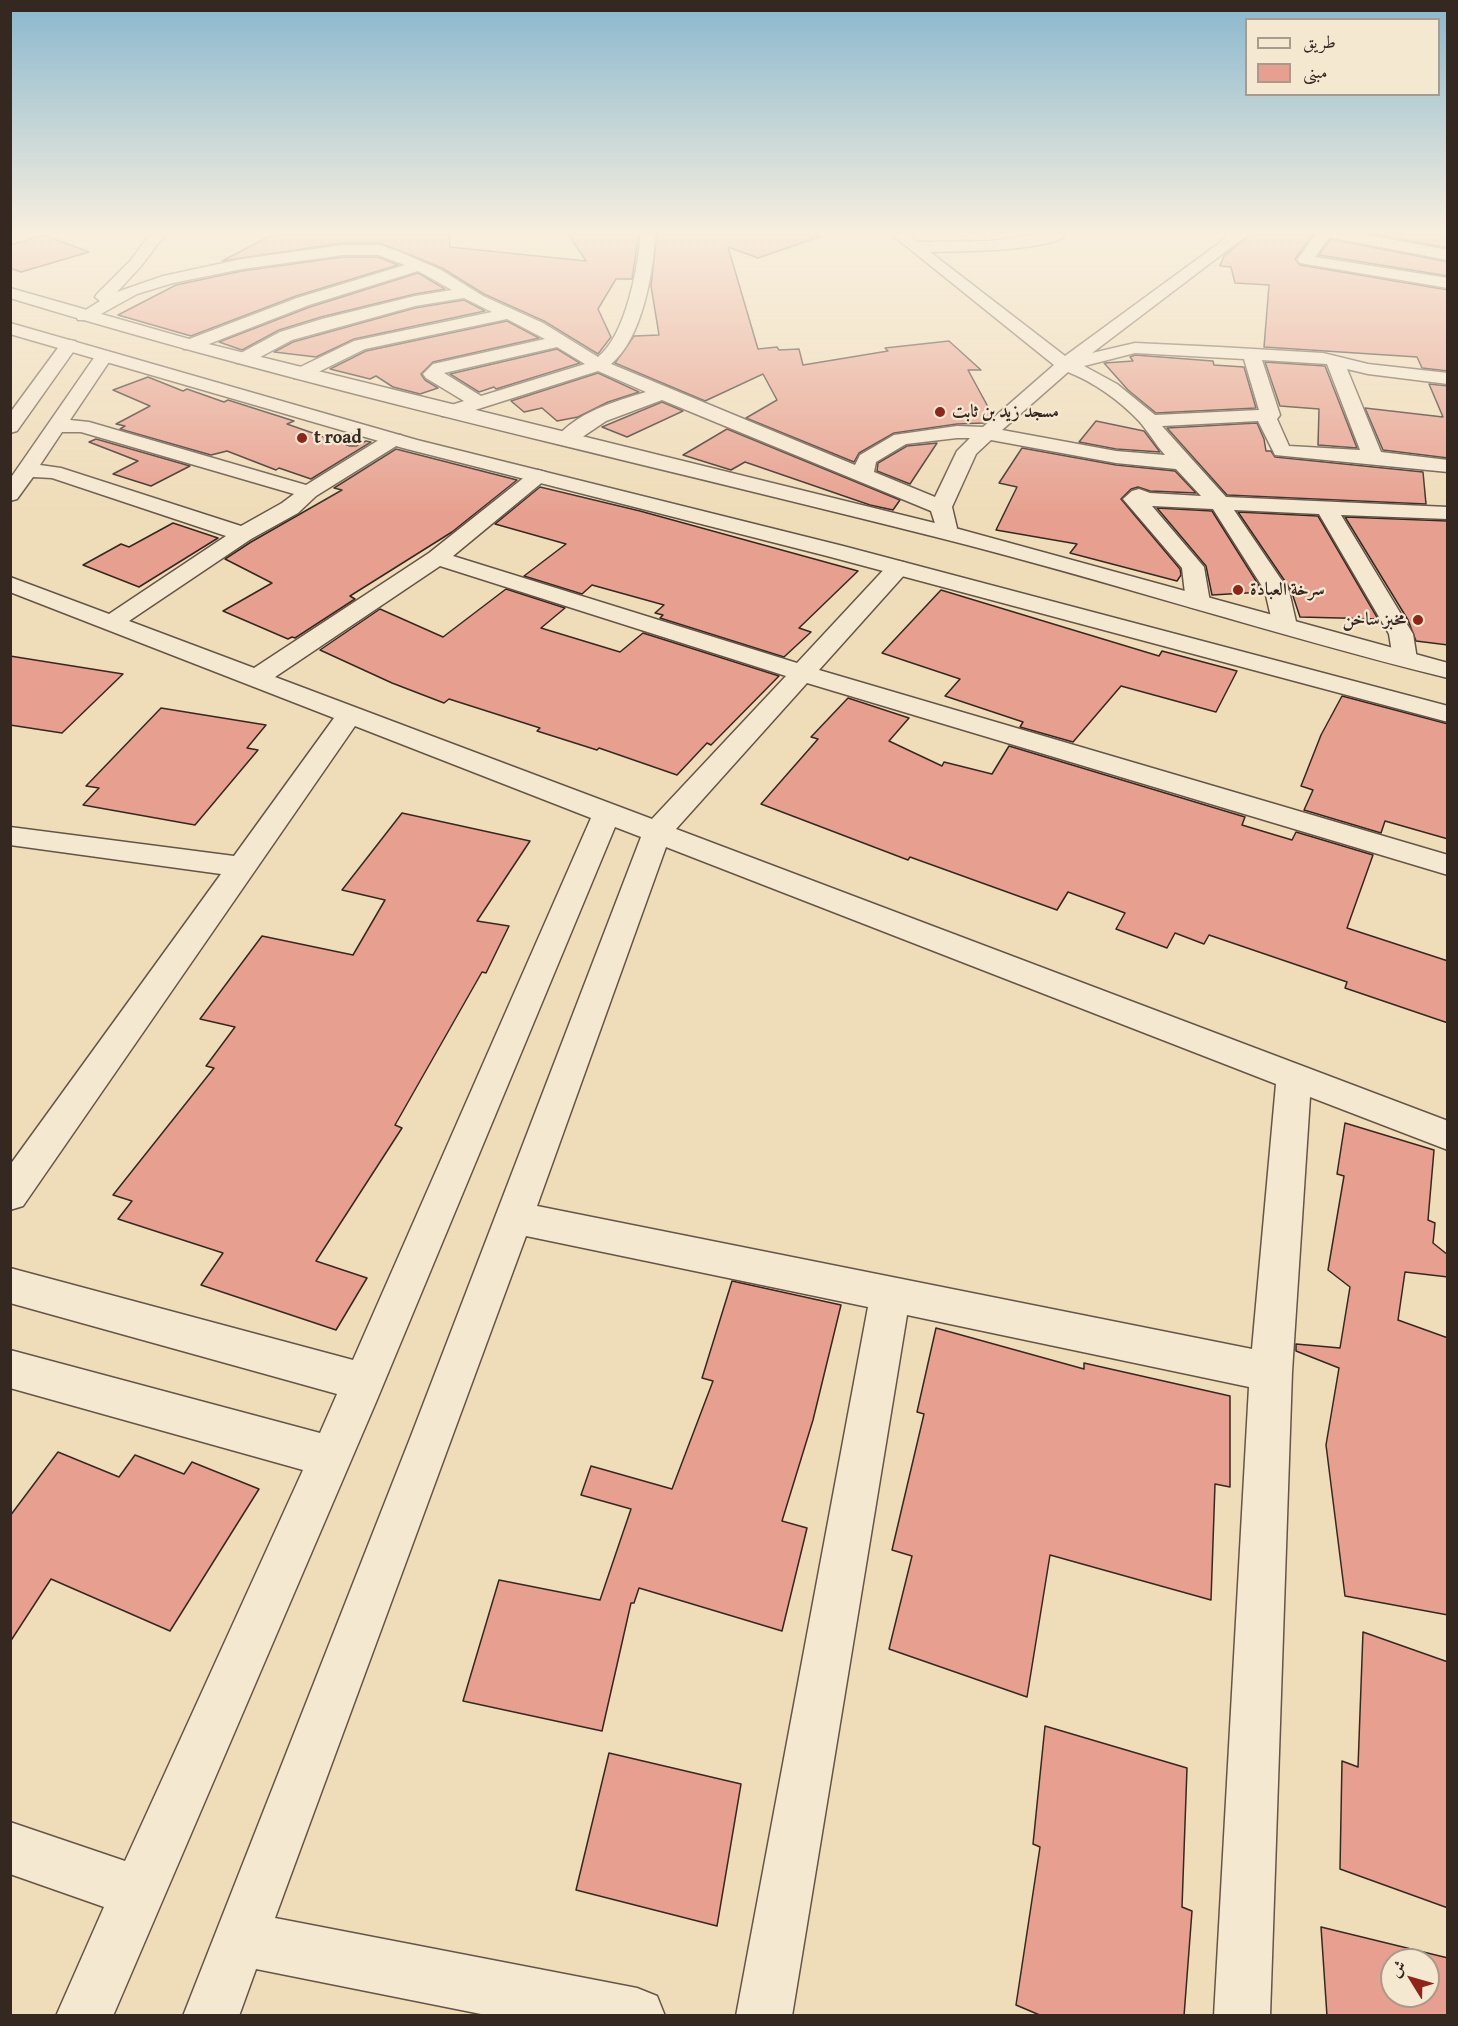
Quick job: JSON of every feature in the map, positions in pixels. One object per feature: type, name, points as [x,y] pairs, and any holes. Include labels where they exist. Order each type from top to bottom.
[{"type":"street","points":[[10,328],[394,439],[898,568],[1448,714]]},
{"type":"street","points":[[126,328],[449,412],[947,533],[1448,671]]},
{"type":"street","points":[[190,345],[236,328]]},
{"type":"street","points":[[243,359],[286,336],[312,328]]},
{"type":"street","points":[[343,328],[360,345]]},
{"type":"street","points":[[300,374],[360,345],[443,328]]},
{"type":"street","points":[[534,328],[599,364],[664,393],[941,507]]},
{"type":"street","points":[[449,412],[599,364],[616,351],[625,328]]},
{"type":"street","points":[[1018,328],[1065,365],[1086,371],[1113,389],[1150,421],[1152,427],[1182,463],[1218,501],[1277,591],[1285,626]]},
{"type":"street","points":[[947,533],[941,507],[967,451],[1065,365],[1116,328]]},
{"type":"street","points":[[478,402],[432,374],[440,368],[560,341]]},
{"type":"street","points":[[13,420],[20,399],[69,345]]},
{"type":"street","points":[[1065,365],[1135,348],[1334,360],[1368,369],[1448,379]]},
{"type":"street","points":[[1251,354],[1270,415],[1267,419],[1282,451],[1373,457],[1448,466]]},
{"type":"street","points":[[10,495],[104,356]]},
{"type":"street","points":[[1334,360],[1373,457]]},
{"type":"street","points":[[565,440],[584,423],[664,393]]},
{"type":"street","points":[[1150,421],[1270,415]]},
{"type":"street","points":[[57,426],[82,426],[309,492]]},
{"type":"street","points":[[863,474],[867,459],[901,439],[946,432],[987,433],[1116,457],[1182,463]]},
{"type":"street","points":[[111,623],[243,534],[290,508],[309,492],[394,439]]},
{"type":"street","points":[[1116,457],[1121,479],[1143,498],[1134,499]]},
{"type":"street","points":[[27,470],[54,472],[243,534]]},
{"type":"street","points":[[255,679],[437,558],[538,476]]},
{"type":"street","points":[[1134,499],[1448,513]]},
{"type":"street","points":[[1134,499],[1193,567],[1198,602]]},
{"type":"street","points":[[1325,506],[1401,634],[1405,659]]},
{"type":"street","points":[[437,558],[802,673],[1448,865]]},
{"type":"street","points":[[211,2016],[514,1217],[657,831],[898,568]]},
{"type":"street","points":[[10,584],[1448,1136]]},
{"type":"street","points":[[10,1195],[240,867],[350,715]]},
{"type":"street","points":[[84,2016],[330,1458],[607,813]]},
{"type":"street","points":[[10,836],[240,867]]},
{"type":"street","points":[[1242,2016],[1270,1372],[1294,1077]]},
{"type":"street","points":[[514,1217],[1270,1372]]},
{"type":"street","points":[[10,1285],[363,1382]]},
{"type":"street","points":[[764,2016],[890,1295]]},
{"type":"street","points":[[10,1369],[330,1458]]},
{"type":"street","points":[[10,1848],[138,1892]]},
{"type":"street","points":[[240,1939],[637,2016]]},
{"type":"building","points":[[162,328],[213,328],[191,336]]},
{"type":"building","points":[[257,328],[287,328],[242,350],[219,342]]},
{"type":"building","points":[[345,328],[408,328],[354,339],[316,357],[274,352],[293,342]]},
{"type":"building","points":[[476,328],[519,328],[539,338],[433,362],[421,374],[425,380],[438,388],[420,394],[393,387],[376,376],[370,379],[330,369],[366,351]]},
{"type":"building","points":[[555,328],[607,328],[611,337],[598,354]]},
{"type":"building","points":[[658,328],[752,328],[758,349],[777,347],[779,350],[799,349],[803,365],[888,351],[885,348],[949,341],[981,370],[968,370],[993,416],[984,423],[957,424],[894,433],[859,453],[854,462],[746,418],[777,400],[763,374],[705,401],[615,363],[634,336],[659,335]]},
{"type":"building","points":[[1266,328],[1448,328],[1448,371],[1422,368],[1417,357],[1264,347]]},
{"type":"building","points":[[557,349],[580,363],[496,389],[494,387],[479,392],[450,374]]},
{"type":"building","points":[[1135,355],[1213,361],[1214,365],[1244,367],[1256,408],[1156,413],[1128,390],[1104,363],[1133,361],[1130,357]]},
{"type":"building","points":[[1265,362],[1325,366],[1357,448],[1318,445],[1319,409],[1280,406]]},
{"type":"building","points":[[598,373],[639,392],[608,402],[578,417],[557,421],[542,408],[524,412],[511,401]]},
{"type":"building","points":[[148,377],[183,391],[187,389],[224,402],[228,400],[294,421],[287,424],[350,446],[366,441],[371,442],[311,479],[279,468],[276,470],[227,451],[211,455],[120,429],[125,426],[116,424],[150,406],[113,390]]},
{"type":"building","points":[[1429,384],[1448,386],[1448,458],[1383,450],[1365,408],[1443,417]]},
{"type":"building","points":[[662,402],[683,411],[627,437],[602,427]]},
{"type":"building","points":[[1096,421],[1144,431],[1160,452],[1116,449],[1079,442]]},
{"type":"building","points":[[1257,423],[1266,451],[1271,451],[1275,457],[1423,472],[1426,504],[1227,495],[1167,428]]},
{"type":"building","points":[[727,429],[900,500],[893,510],[870,505],[745,462],[731,470],[683,455]]},
{"type":"building","points":[[96,439],[190,466],[151,486],[113,474],[138,461],[89,442]]},
{"type":"building","points":[[937,443],[910,484],[877,471],[878,463],[907,446]]},
{"type":"building","points":[[1022,448],[1116,465],[1175,471],[1196,493],[1150,491],[1138,487],[1131,489],[1121,499],[1180,569],[1181,575],[1177,581],[1070,553],[1077,544],[996,530],[1017,487],[999,483]]},
{"type":"building","points":[[396,449],[517,480],[452,532],[350,596],[355,599],[295,638],[288,639],[223,611],[272,583],[225,559],[342,490],[334,488]]},
{"type":"building","points":[[540,487],[640,511],[858,571],[799,628],[811,632],[784,657],[660,618],[663,615],[655,613],[664,605],[592,585],[582,594],[524,576],[566,544],[495,524]]},
{"type":"building","points":[[1157,508],[1212,511],[1263,592],[1212,595],[1206,566]]},
{"type":"building","points":[[1238,512],[1318,516],[1378,619],[1300,617],[1291,590]]},
{"type":"building","points":[[1345,517],[1448,521],[1448,645],[1416,641],[1408,620]]},
{"type":"building","points":[[173,523],[218,538],[139,587],[83,565],[121,544],[129,547]]},
{"type":"building","points":[[506,589],[565,608],[541,628],[620,652],[643,633],[779,676],[711,745],[707,743],[677,775],[599,748],[597,750],[537,731],[540,728],[449,699],[444,703],[392,683],[320,650],[380,609],[443,637]]},
{"type":"building","points":[[941,590],[1159,656],[1162,651],[1237,671],[1216,712],[1121,686],[1073,742],[1020,727],[1023,722],[945,696],[960,679],[882,653]]},
{"type":"building","points":[[10,656],[123,674],[62,733],[10,725]]},
{"type":"building","points":[[1342,696],[1448,724],[1448,839],[1385,821],[1381,833],[1304,810],[1313,790],[1301,786],[1321,735]]},
{"type":"building","points":[[848,698],[909,718],[889,741],[942,766],[944,762],[992,774],[1009,746],[1245,817],[1242,825],[1292,840],[1296,832],[1373,855],[1347,928],[1448,961],[1448,1023],[1345,988],[1347,982],[1209,935],[1204,944],[1175,933],[1167,948],[1116,929],[1125,913],[1068,892],[1057,910],[910,857],[908,860],[761,804],[818,739],[811,737]]},
{"type":"building","points":[[161,708],[266,725],[247,748],[258,750],[195,825],[83,805],[99,788],[86,786]]},
{"type":"building","points":[[402,813],[530,841],[477,921],[509,926],[486,973],[482,972],[395,1125],[402,1128],[316,1261],[367,1278],[336,1330],[201,1285],[223,1253],[118,1219],[132,1201],[113,1195],[214,1068],[206,1066],[235,1027],[200,1019],[262,936],[353,955],[385,900],[342,890]]},
{"type":"building","points":[[1345,1123],[1434,1150],[1428,1220],[1435,1223],[1433,1243],[1448,1255],[1448,1277],[1405,1272],[1398,1320],[1448,1338],[1448,1615],[1345,1596],[1326,1445],[1339,1368],[1296,1351],[1296,1344],[1340,1348],[1350,1287],[1328,1270],[1344,1176],[1337,1174]]},
{"type":"building","points":[[732,1281],[841,1305],[813,1420],[782,1521],[807,1528],[782,1631],[639,1588],[634,1603],[631,1603],[602,1731],[463,1701],[499,1580],[600,1600],[631,1509],[581,1495],[591,1466],[672,1489],[713,1381],[702,1378]]},
{"type":"building","points":[[936,1328],[1084,1369],[1084,1363],[1230,1396],[1230,1487],[1215,1484],[1211,1600],[1050,1555],[1027,1697],[889,1649],[912,1556],[892,1550],[924,1414],[917,1412]]},
{"type":"building","points":[[58,1452],[119,1477],[135,1455],[184,1474],[192,1462],[259,1489],[170,1631],[51,1579],[10,1642],[10,1516]]},
{"type":"building","points":[[1363,1632],[1448,1662],[1448,1908],[1340,1869],[1342,1761],[1358,1767]]},
{"type":"building","points":[[1045,1726],[1187,1768],[1182,1907],[1192,1911],[1184,2016],[1042,2016],[1016,2005],[1040,1847],[1033,1844]]},
{"type":"building","points":[[609,1753],[741,1784],[717,1926],[576,1890]]},
{"type":"building","points":[[1321,1927],[1407,1948],[1380,1948],[1380,2008],[1440,2008],[1440,1956],[1448,1958],[1448,2016],[1327,2016]]},
{"type":"place","name":"مسجد زيد بن ثابت","points":[[940,412]]},
{"type":"place","name":"t road","points":[[302,438]]},
{"type":"place","name":"سرخة العبادة","points":[[1238,590]]},
{"type":"place","name":"مخبز ساخن","points":[[1418,620]]}]
